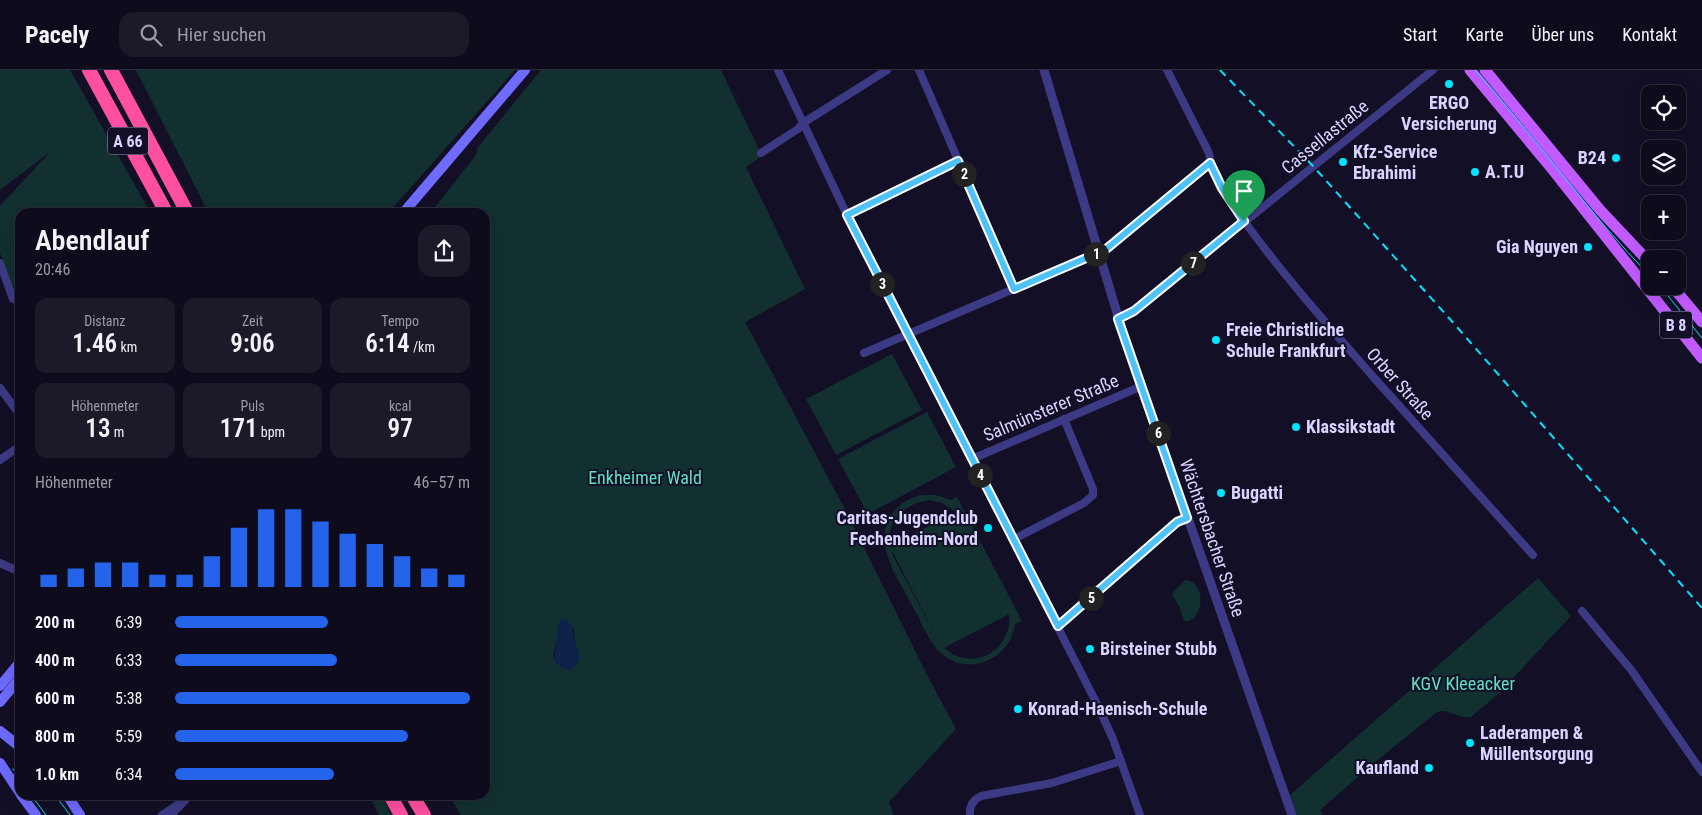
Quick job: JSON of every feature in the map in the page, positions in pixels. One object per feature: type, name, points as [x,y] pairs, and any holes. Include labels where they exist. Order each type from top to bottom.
[{"type":"highway","name":"A 66","points":[[89,70],[164,208]]},
{"type":"highway","name":"A 66","points":[[111,70],[185,208]]},
{"type":"highway","points":[[393,800],[401,815]]},
{"type":"highway","points":[[415,800],[424,815]]},
{"type":"main road","points":[[407,208],[526,70]]},
{"type":"main road","name":"B 8","points":[[1470,70],[1617,250],[1702,358]]},
{"type":"main road","points":[[1485,70],[1600,210],[1641,253]]},
{"type":"main road","name":"B 8","points":[[1680,295],[1702,322]]},
{"type":"main road","points":[[0,686],[15,668]]},
{"type":"main road","points":[[0,702],[15,684]]},
{"type":"main road","points":[[0,732],[15,743]]},
{"type":"main road","points":[[0,763],[15,785]]},
{"type":"main road","points":[[25,800],[36,815]]},
{"type":"main road","points":[[70,800],[80,815]]},
{"type":"street","points":[[778,70],[847,215],[1096,702],[1121,761],[1140,815]]},
{"type":"street","points":[[761,153],[798,129],[803,123],[887,70]]},
{"type":"street","points":[[919,70],[1014,289]]},
{"type":"street","name":"Wächtersbacher Straße","points":[[1044,70],[1118,319],[1292,815]]},
{"type":"street","name":"Orber Straße","points":[[1167,70],[1209,153],[1210,163],[1222,188],[1267,253],[1309,304],[1533,555]]},
{"type":"street","name":"Cassellastraße","points":[[1118,319],[1134,311],[1433,70]]},
{"type":"street","points":[[847,215],[958,161]]},
{"type":"street","points":[[864,353],[1105,250],[1210,163]]},
{"type":"street","points":[[0,263],[12,298]]},
{"type":"street","name":"Salmünsterer Straße","points":[[972,458],[1142,386]]},
{"type":"street","points":[[0,388],[15,408]]},
{"type":"street","points":[[1014,539],[1084,503],[1093,495],[1093,489],[1064,419]]},
{"type":"street","points":[[0,460],[15,450]]},
{"type":"street","points":[[1058,626],[1177,522],[1187,518]]},
{"type":"street","points":[[0,562],[15,570]]},
{"type":"street","points":[[1582,611],[1632,671],[1702,772]]},
{"type":"street","points":[[970,815],[973,802],[981,796],[1052,783],[1121,761]]},
{"type":"street","points":[[162,815],[183,802]]},
{"type":"street","points":[[171,815],[183,802]]},
{"type":"green space","points":[[0,70],[70,70],[148,208],[15,208],[15,287],[13,287],[0,253],[0,206],[50,152],[0,190]]},
{"type":"green space","points":[[136,70],[515,70],[393,208],[206,208]]},
{"type":"green space","name":"Enkheimer Wald","points":[[541,70],[721,70],[762,156],[746,167],[805,289],[745,322],[847,513],[926,673],[956,729],[889,802],[894,815],[461,815],[452,800],[490,800],[490,208],[434,208],[476,155],[478,147]],"holes":[[[558,626],[574,628],[575,644],[579,651],[560,667],[553,656]]]},
{"type":"green space","points":[[892,354],[922,410],[836,455],[806,399]]},
{"type":"green space","points":[[927,412],[956,467],[868,514],[838,459]]},
{"type":"green space","points":[[936,495],[951,500],[957,497],[1022,621],[1015,624],[1012,636],[1006,646],[998,655],[988,660],[977,664],[966,664],[954,661],[938,650],[926,633],[889,561],[884,536],[887,525],[893,513],[900,506],[911,498]],"holes":[[[929,500],[942,503],[956,512],[890,546],[891,528],[899,514],[912,505]],[[892,551],[939,642],[893,556]],[[1009,614],[1009,627],[1004,638],[998,648],[988,654],[978,658],[967,658],[955,655],[944,648]]]},
{"type":"green space","name":"KGV Kleeacker","points":[[1538,578],[1571,616],[1497,695],[1471,717],[1445,711],[1437,712],[1320,810],[1323,813],[1320,815],[1297,815],[1290,795]]},
{"type":"green space","points":[[1185,580],[1192,582],[1196,586],[1201,599],[1198,613],[1187,622],[1183,620],[1181,610],[1172,594]]},
{"type":"green space","points":[[372,800],[384,800],[392,815],[379,815]]},
{"type":"water","points":[[561,619],[571,624],[575,643],[580,654],[576,664],[570,671],[560,667],[554,661],[558,626]]},
{"type":"tram line","points":[[1475,70],[1583,200],[1641,266]]},
{"type":"tram line","points":[[1667,295],[1702,338]]},
{"type":"tram line","points":[[35,800],[46,815]]},
{"type":"tram line","points":[[59,800],[70,815]]},
{"type":"railway","points":[[1220,70],[1313,166],[1457,327],[1702,608]]},
{"type":"place","name":"ERGO Versicherung","points":[[1449,84]]},
{"type":"place","name":"B24","points":[[1616,158]]},
{"type":"place","name":"Kfz-Service Ebrahimi","points":[[1343,162]]},
{"type":"place","name":"A.T.U","points":[[1475,172]]},
{"type":"place","name":"Gia Nguyen","points":[[1588,247]]},
{"type":"place","name":"Freie Christliche Schule Frankfurt","points":[[1216,340]]},
{"type":"place","name":"Klassikstadt","points":[[1296,427]]},
{"type":"place","name":"Bugatti","points":[[1221,493]]},
{"type":"place","name":"Caritas-Jugendclub Fechenheim-Nord","points":[[988,528]]},
{"type":"place","name":"Birsteiner Stubb","points":[[1090,649]]},
{"type":"place","name":"Konrad-Haenisch-Schule","points":[[1018,709]]},
{"type":"place","name":"Laderampen & Müllentsorgung","points":[[1470,743]]},
{"type":"place","name":"Kaufland","points":[[1429,768]]},
{"type":"route","points":[[958,161],[1014,289],[1105,250],[1210,163],[1222,188],[1244,221],[1134,311],[1118,319],[1187,518],[1177,522],[1058,626],[847,215],[958,161]]}]
